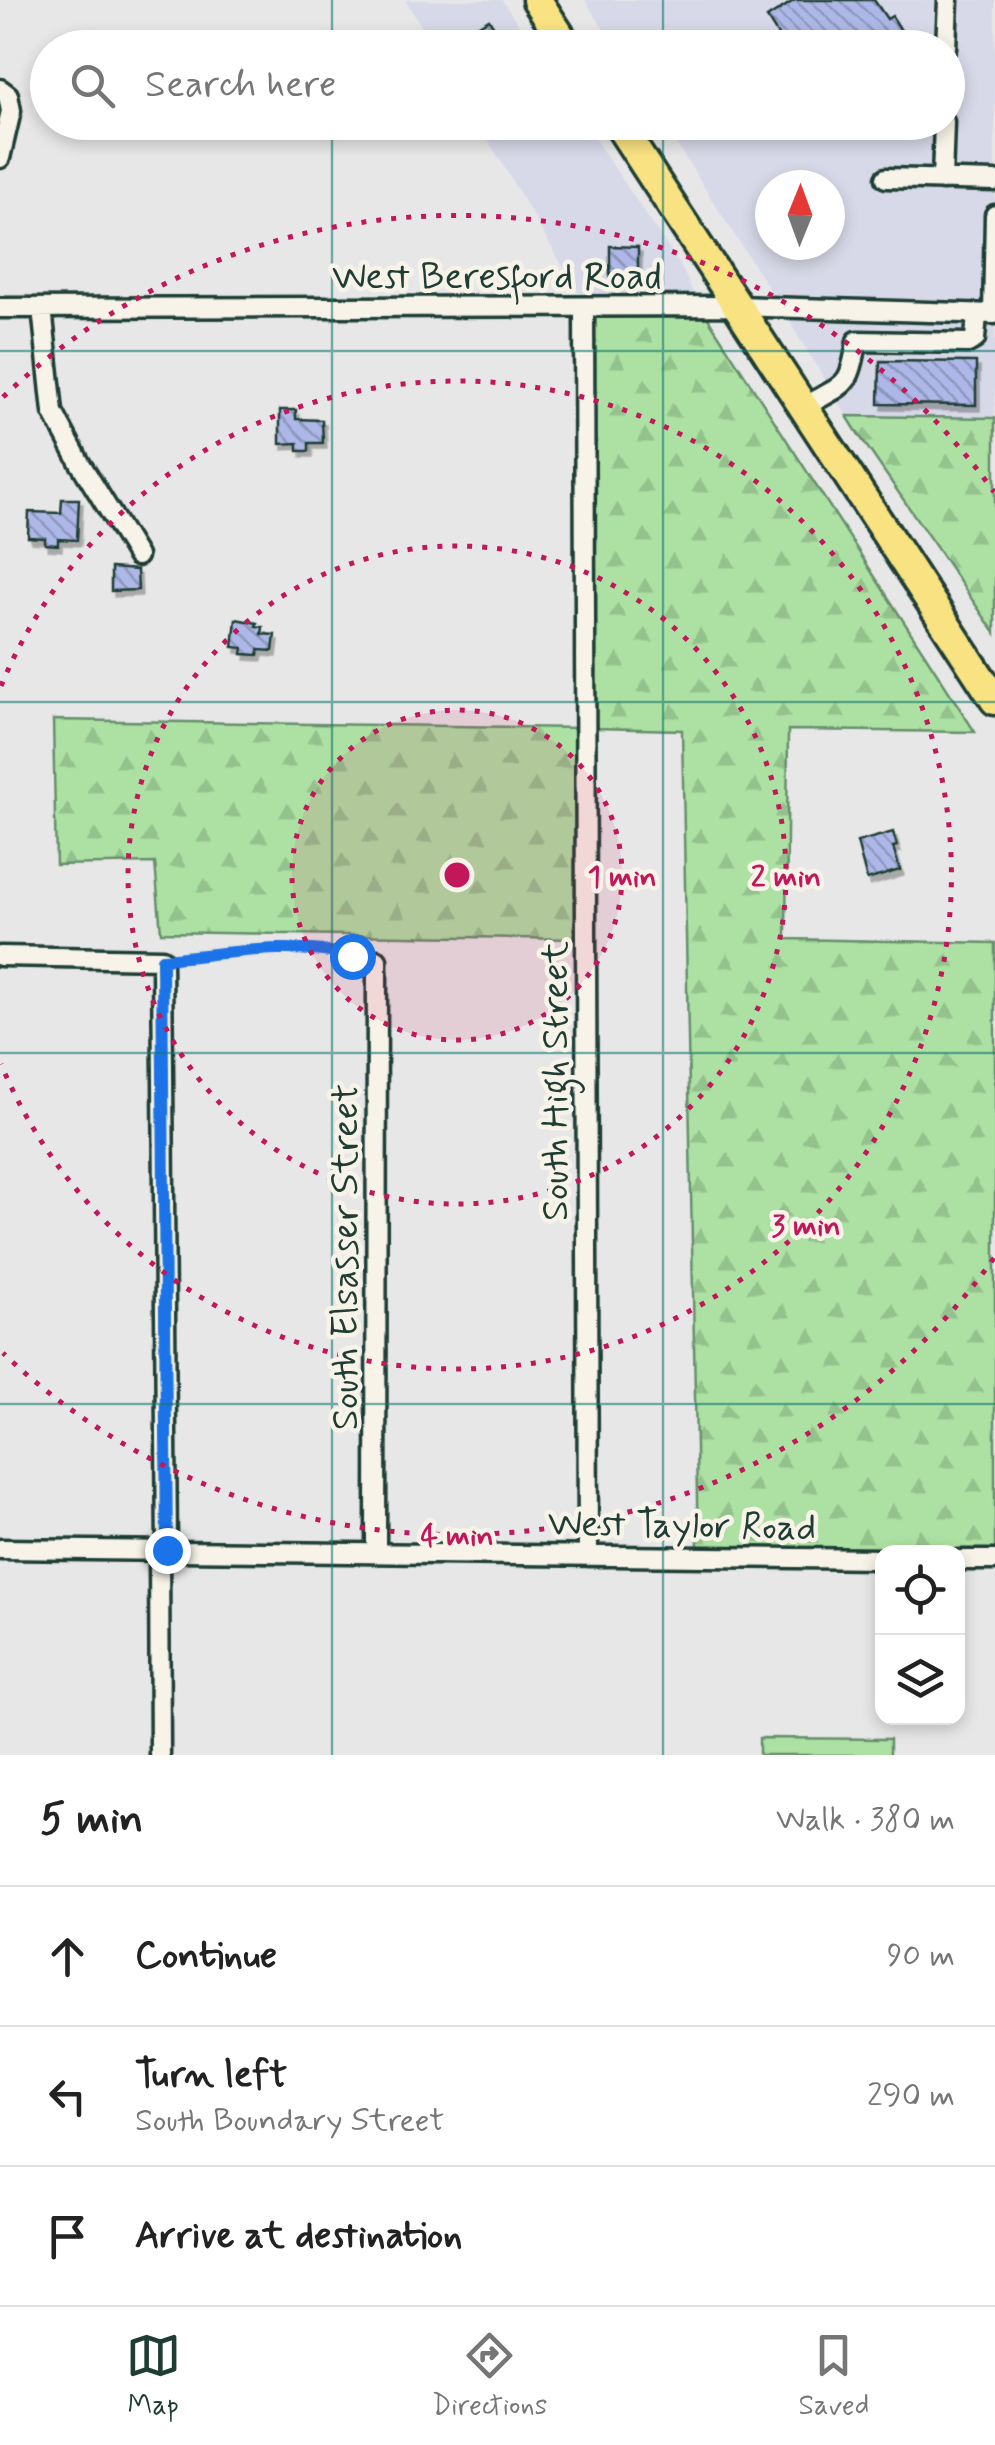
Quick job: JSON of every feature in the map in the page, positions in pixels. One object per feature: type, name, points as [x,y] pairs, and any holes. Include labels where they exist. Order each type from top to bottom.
[{"type":"highway","points":[[537,0],[556,30]]},
{"type":"highway","points":[[629,140],[995,700]]},
{"type":"street","points":[[947,30],[948,0]]},
{"type":"street","points":[[0,89],[8,95],[11,111],[0,158]]},
{"type":"street","points":[[942,180],[943,140]]},
{"type":"street","points":[[886,178],[995,181]]},
{"type":"street","points":[[804,407],[849,380],[857,341],[968,343],[975,339],[988,314],[995,215]]},
{"type":"street","name":"West Beresford Road","points":[[0,308],[738,306],[988,314]]},
{"type":"street","name":"South High Street","points":[[584,307],[588,1556]]},
{"type":"street","points":[[42,308],[54,412],[137,556]]},
{"type":"street","points":[[862,310],[862,340]]},
{"type":"street","points":[[0,956],[162,959],[160,1755]]},
{"type":"street","name":"South Elsasser Street","points":[[376,1554],[378,960]]},
{"type":"street","name":"West Taylor Road","points":[[0,1549],[875,1559]]},
{"type":"street","points":[[965,1560],[995,1560]]},
{"type":"path","points":[[162,959],[318,948],[378,960]]},
{"type":"shaded area","points":[[405,0],[502,0],[522,30],[424,30]]},
{"type":"shaded area","points":[[585,0],[995,0],[995,306],[776,300],[674,140],[965,140],[965,30],[604,30]]},
{"type":"shaded area","points":[[488,140],[595,140],[680,265],[696,299],[582,299]]},
{"type":"shaded area","points":[[786,316],[995,322],[995,418],[847,416]]},
{"type":"green space","points":[[591,315],[706,315],[975,732],[788,730],[786,939],[995,943],[995,1552],[965,1552],[965,1545],[875,1545],[875,1551],[698,1549],[682,730],[593,728]]},
{"type":"green space","points":[[847,416],[995,418],[995,633],[857,432]]},
{"type":"green space","points":[[53,720],[579,728],[579,939],[161,932],[155,863],[56,865]]},
{"type":"green space","points":[[759,1738],[890,1739],[890,1755],[759,1755]]},
{"type":"building","points":[[795,0],[874,0],[901,30],[775,30],[767,18]]},
{"type":"building","points":[[489,19],[495,30],[471,30]]},
{"type":"building","points":[[610,246],[638,247],[638,276],[610,276]]},
{"type":"building","points":[[880,361],[976,362],[976,405],[879,404]]},
{"type":"building","points":[[280,410],[296,410],[296,419],[322,420],[323,443],[309,443],[309,451],[298,451],[298,443],[280,444]]},
{"type":"building","points":[[62,499],[79,499],[77,540],[58,539],[58,545],[45,544],[45,538],[28,537],[29,512],[61,513]]},
{"type":"building","points":[[111,568],[137,570],[138,590],[111,591]]},
{"type":"building","points":[[236,619],[257,623],[256,626],[263,627],[262,634],[275,635],[273,651],[242,654],[243,648],[233,647]]},
{"type":"building","points":[[893,832],[900,870],[867,880],[857,842]]},
{"type":"route","points":[[167,1550],[162,959],[318,948],[352,956]]}]
